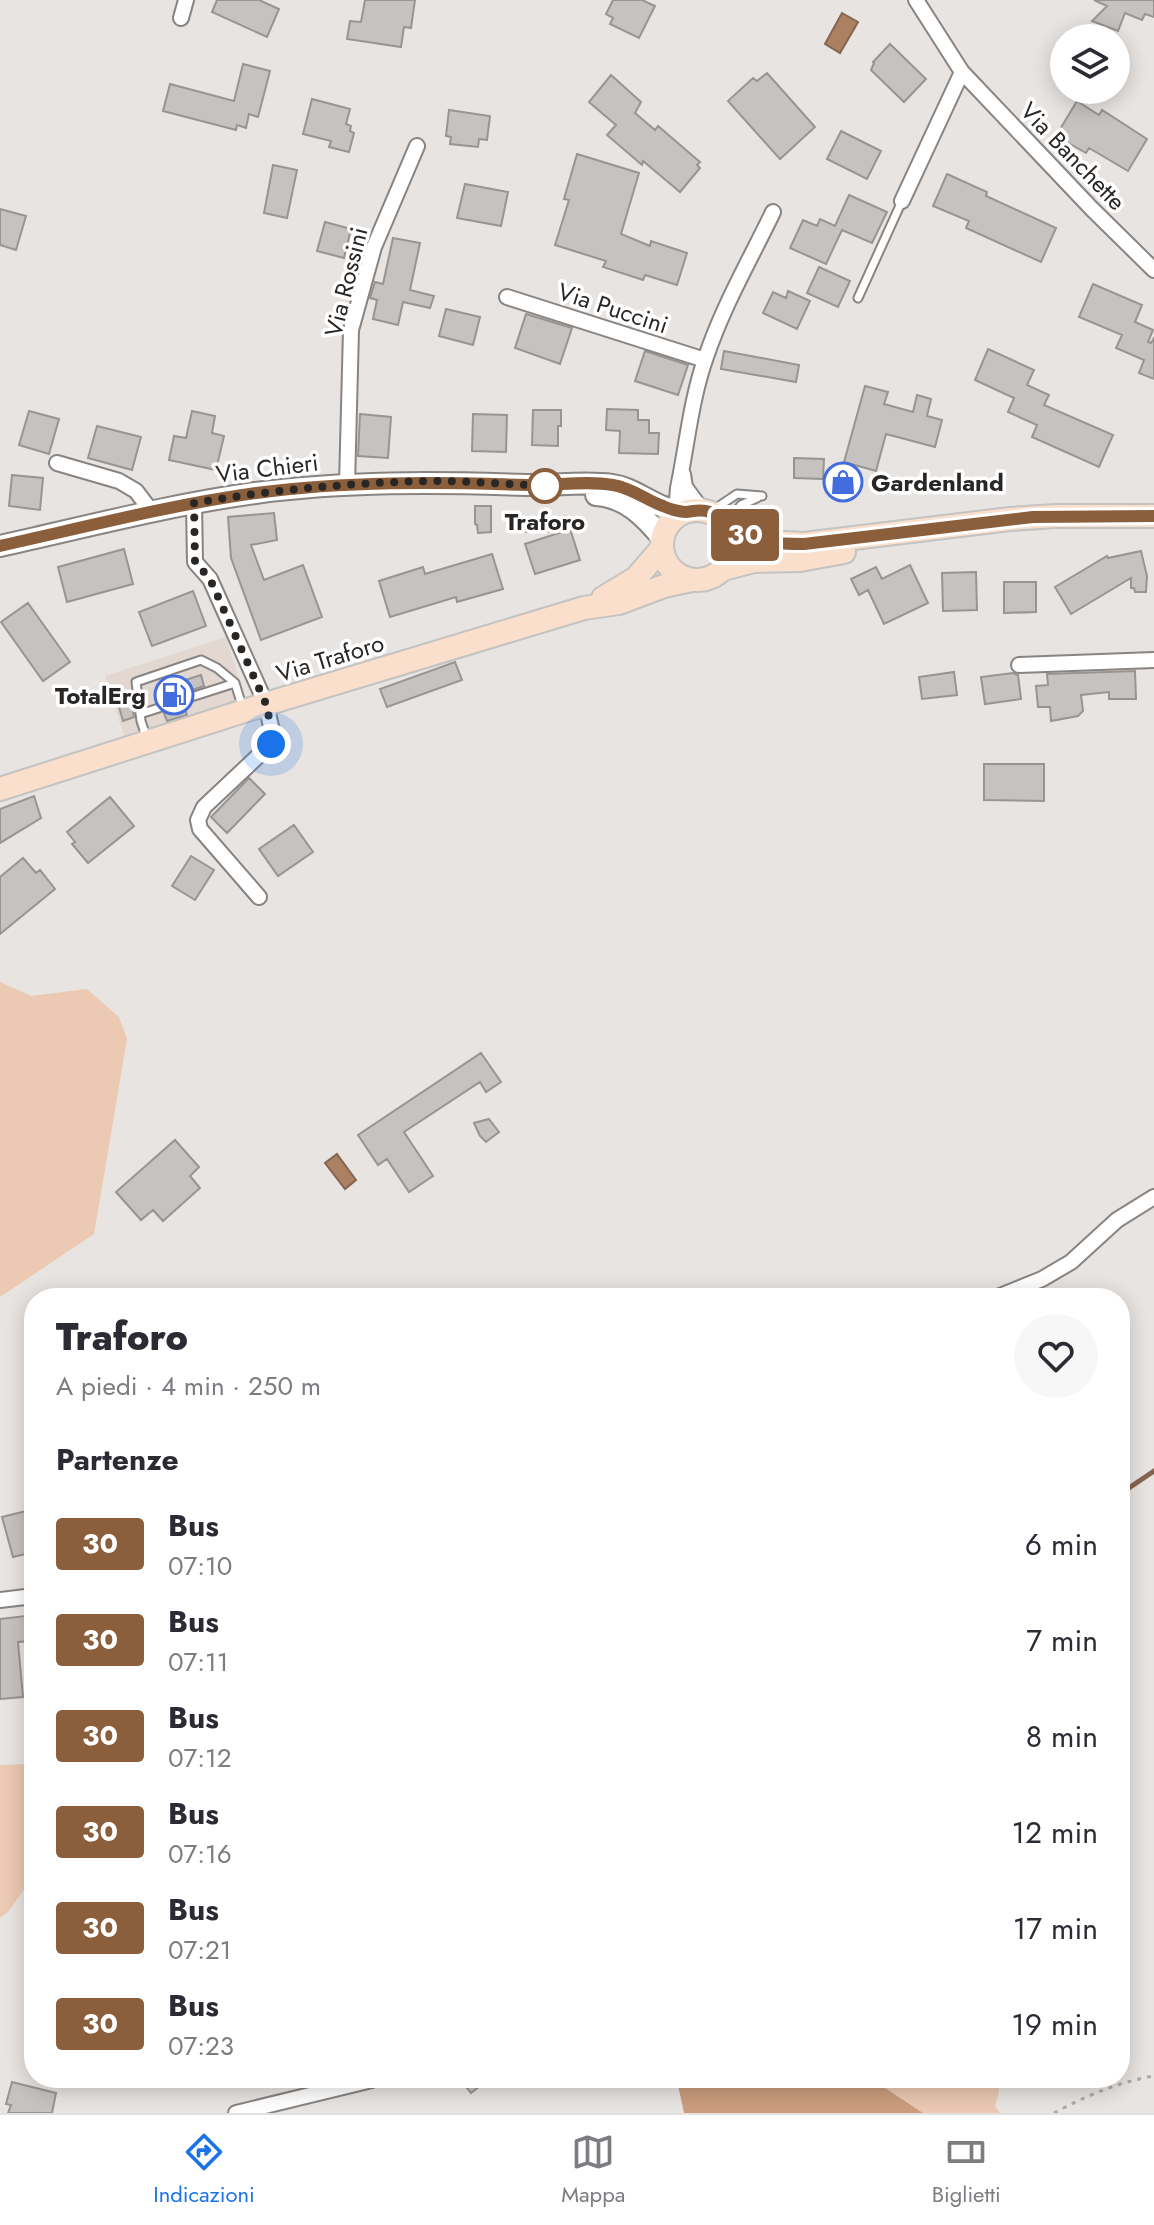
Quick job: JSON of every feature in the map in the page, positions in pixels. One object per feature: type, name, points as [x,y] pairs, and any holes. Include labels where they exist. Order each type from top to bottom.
[{"type":"main road","name":"Via Chieri","points":[[0,546],[194,503],[257,493],[430,481],[545,486],[616,498],[647,519],[662,543]]},
{"type":"main road","name":"Via Chieri","points":[[545,486],[585,482],[614,485],[662,506],[710,517],[767,542],[781,544],[1055,516],[1154,516]]},
{"type":"main road","points":[[676,517],[710,517],[732,553],[723,569],[708,578],[692,580],[683,577],[670,567],[662,543],[668,526],[676,517]]},
{"type":"main road","name":"Via Chieri","points":[[723,569],[754,561],[800,560],[857,550],[928,530]]},
{"type":"main road","name":"Via Traforo","points":[[584,608],[636,578],[662,543]]},
{"type":"main road","name":"Via Traforo","points":[[2,784],[584,608],[619,603],[665,585],[692,580]]},
{"type":"street","points":[[181,18],[186,0]]},
{"type":"street","name":"Via Banchette","points":[[916,0],[962,72],[1154,270]]},
{"type":"street","points":[[902,201],[962,72]]},
{"type":"street","name":"Via Rossini","points":[[347,485],[351,330],[374,247],[417,146]]},
{"type":"street","points":[[710,517],[677,500],[690,420],[718,324],[773,212]]},
{"type":"street","name":"Via Puccini","points":[[507,297],[705,360]]},
{"type":"street","points":[[57,463],[119,481],[136,491],[152,512]]},
{"type":"street","points":[[194,503],[195,562],[210,579],[266,704],[272,731],[271,744],[204,807],[198,820],[200,829],[259,897]]},
{"type":"street","points":[[1019,665],[1154,660]]},
{"type":"street","points":[[1020,1288],[1071,1262],[1117,1220],[1154,1197]]},
{"type":"street","points":[[0,1600],[24,1597]]},
{"type":"street","points":[[236,2113],[339,2088]]},
{"type":"lane","points":[[858,298],[902,201]]},
{"type":"lane","points":[[737,494],[762,496],[741,505],[710,517],[737,494]]},
{"type":"lane","points":[[147,742],[136,682],[201,660],[235,683],[244,711]]},
{"type":"lane","points":[[182,700],[235,683]]},
{"type":"lane","points":[[140,714],[162,707]]},
{"type":"path","points":[[1130,2080],[1154,2076]]},
{"type":"path","points":[[1054,2113],[1109,2088]]},
{"type":"shaded area","points":[[842,13],[858,22],[840,53],[825,44]]},
{"type":"shaded area","points":[[226,637],[245,698],[124,736],[105,676]]},
{"type":"shaded area","points":[[0,982],[31,996],[87,989],[119,1017],[127,1039],[94,1234],[0,1297]]},
{"type":"shaded area","points":[[337,1154],[356,1180],[345,1189],[325,1163]]},
{"type":"shaded area","points":[[24,1764],[24,1890],[0,1918],[0,1765]]},
{"type":"shaded area","points":[[679,2088],[885,2088],[923,2113],[684,2113]]},
{"type":"shaded area","points":[[885,2088],[999,2088],[995,2106],[1000,2113],[923,2113]]},
{"type":"building","points":[[217,0],[259,0],[279,9],[267,37],[212,12]]},
{"type":"building","points":[[365,0],[415,0],[411,28],[404,27],[401,47],[347,39],[350,21],[361,22]]},
{"type":"building","points":[[613,0],[642,0],[655,6],[639,38],[610,24],[613,18],[606,14]]},
{"type":"building","points":[[1094,0],[1154,0],[1154,17],[1145,14],[1142,20],[1125,13],[1121,24],[1092,21],[1107,6]]},
{"type":"building","points":[[890,44],[926,79],[904,102],[871,70],[873,62]]},
{"type":"building","points":[[243,64],[270,71],[258,117],[249,114],[246,128],[237,125],[236,130],[163,111],[170,84],[234,101]]},
{"type":"building","points":[[767,73],[815,127],[780,159],[728,101],[753,78],[757,81]]},
{"type":"building","points":[[611,75],[641,102],[635,113],[655,130],[658,126],[700,162],[697,165],[700,168],[680,192],[607,135],[616,125],[589,102]]},
{"type":"building","points":[[312,99],[350,109],[346,124],[351,126],[350,131],[354,133],[349,152],[329,147],[331,141],[303,134]]},
{"type":"building","points":[[1075,104],[1082,104],[1099,115],[1102,110],[1147,139],[1128,171],[1089,148],[1086,153],[1056,136]]},
{"type":"building","points":[[449,110],[490,116],[487,140],[479,139],[478,147],[450,144],[451,137],[446,136]]},
{"type":"building","points":[[841,131],[881,151],[867,179],[827,159]]},
{"type":"building","points":[[577,154],[639,173],[621,234],[650,246],[651,241],[687,253],[677,285],[645,275],[643,280],[603,267],[606,261],[555,245],[569,200],[564,199]]},
{"type":"building","points":[[273,165],[297,170],[287,218],[264,213]]},
{"type":"building","points":[[947,174],[987,192],[986,196],[1056,228],[1041,262],[966,228],[969,221],[933,206]]},
{"type":"building","points":[[465,184],[508,192],[501,226],[457,218]]},
{"type":"building","points":[[849,195],[887,212],[872,243],[842,230],[826,264],[790,248],[803,220],[817,226],[820,219],[835,226]]},
{"type":"building","points":[[0,209],[26,216],[16,250],[0,245]]},
{"type":"building","points":[[325,222],[351,229],[344,258],[317,251]]},
{"type":"building","points":[[393,238],[420,243],[410,290],[434,296],[430,308],[403,302],[398,325],[373,319],[377,300],[370,298],[375,282],[383,284]]},
{"type":"building","points":[[819,267],[850,281],[838,307],[807,293]]},
{"type":"building","points":[[1093,284],[1142,305],[1135,322],[1153,330],[1148,342],[1151,343],[1154,338],[1154,379],[1139,373],[1144,360],[1116,348],[1122,335],[1079,317]]},
{"type":"building","points":[[788,291],[810,301],[797,329],[763,313],[773,292],[786,298]]},
{"type":"building","points":[[446,309],[480,317],[473,345],[439,336]]},
{"type":"building","points":[[526,314],[572,328],[560,364],[515,348]]},
{"type":"building","points":[[988,349],[1034,370],[1027,385],[1049,395],[1044,405],[1113,435],[1099,467],[1032,437],[1037,425],[1008,412],[1014,398],[975,380]]},
{"type":"building","points":[[645,351],[688,365],[678,395],[635,381]]},
{"type":"building","points":[[724,351],[799,365],[796,382],[721,369]]},
{"type":"building","points":[[865,386],[888,392],[884,404],[913,412],[917,395],[931,399],[927,416],[942,420],[935,447],[886,434],[876,471],[844,462]]},
{"type":"building","points":[[607,409],[638,410],[638,420],[649,420],[649,433],[659,433],[658,454],[619,453],[620,431],[606,430]]},
{"type":"building","points":[[533,410],[561,410],[558,446],[532,445]]},
{"type":"building","points":[[29,411],[59,419],[49,454],[19,445]]},
{"type":"building","points":[[192,411],[215,416],[212,433],[224,436],[216,470],[169,460],[174,436],[186,438]]},
{"type":"building","points":[[360,414],[391,417],[388,458],[358,456]]},
{"type":"building","points":[[473,414],[507,415],[506,452],[472,451]]},
{"type":"building","points":[[97,426],[141,437],[132,470],[88,458]]},
{"type":"building","points":[[794,458],[824,459],[823,479],[794,478]]},
{"type":"building","points":[[12,475],[43,478],[40,510],[9,506]]},
{"type":"building","points":[[475,506],[491,506],[491,532],[478,533]]},
{"type":"building","points":[[274,513],[277,540],[251,545],[264,580],[303,565],[322,617],[261,640],[231,558],[228,517]]},
{"type":"building","points":[[566,516],[580,560],[535,574],[525,544],[565,531],[526,532],[525,529]]},
{"type":"building","points":[[124,549],[133,584],[67,602],[58,567]]},
{"type":"building","points":[[1141,551],[1147,576],[1146,592],[1135,592],[1131,588],[1131,578],[1071,614],[1055,587],[1107,556]]},
{"type":"building","points":[[492,554],[503,589],[457,602],[456,597],[390,617],[379,581],[423,567],[425,574]]},
{"type":"building","points":[[910,565],[928,603],[884,624],[868,590],[859,595],[851,579],[876,567],[882,579]]},
{"type":"building","points":[[976,572],[977,610],[943,611],[942,573]]},
{"type":"building","points":[[1004,582],[1036,582],[1036,612],[1004,613]]},
{"type":"building","points":[[193,591],[206,626],[152,646],[139,612]]},
{"type":"building","points":[[28,603],[70,662],[43,681],[1,622]]},
{"type":"building","points":[[455,662],[462,680],[387,707],[380,689]]},
{"type":"building","points":[[1135,671],[1136,699],[1109,699],[1109,692],[1081,695],[1083,711],[1078,716],[1051,721],[1050,707],[1038,707],[1036,686],[1048,685],[1047,674]]},
{"type":"building","points":[[954,672],[957,695],[922,699],[919,677]]},
{"type":"building","points":[[201,675],[204,686],[176,698],[177,704],[184,706],[187,715],[167,721],[164,713],[168,706],[160,701],[157,689]]},
{"type":"building","points":[[1018,675],[1021,699],[985,704],[981,677]]},
{"type":"building","points":[[129,693],[134,717],[123,721],[116,696]]},
{"type":"building","points":[[984,764],[1044,764],[1044,801],[984,800]]},
{"type":"building","points":[[249,778],[265,794],[227,833],[211,817]]},
{"type":"building","points":[[34,796],[41,818],[0,843],[0,809]]},
{"type":"building","points":[[110,797],[134,826],[88,863],[72,844],[75,842],[67,832]]},
{"type":"building","points":[[294,825],[313,852],[278,876],[259,849]]},
{"type":"building","points":[[191,856],[214,870],[195,900],[172,886]]},
{"type":"building","points":[[23,858],[36,873],[40,870],[55,889],[0,934],[0,877]]},
{"type":"building","points":[[481,1053],[501,1082],[486,1092],[480,1082],[404,1132],[433,1176],[409,1192],[387,1159],[378,1165],[358,1135]]},
{"type":"building","points":[[489,1119],[499,1132],[486,1142],[474,1123]]},
{"type":"building","points":[[175,1140],[199,1167],[190,1176],[200,1188],[163,1221],[153,1210],[141,1220],[116,1192]]},
{"type":"building","points":[[24,1512],[24,1554],[13,1557],[2,1517]]},
{"type":"building","points":[[24,1616],[24,1642],[18,1642],[23,1697],[0,1699],[0,1619]]},
{"type":"building","points":[[12,2082],[24,2085],[24,2088],[56,2093],[52,2113],[8,2113],[11,2105],[6,2104]]},
{"type":"waterway","points":[[1130,1487],[1154,1471]]},
{"type":"bus line","name":"30","points":[[0,546],[170,508],[257,493],[430,481],[545,486],[585,482],[614,485],[662,506],[685,512],[710,512],[729,530],[781,544],[804,544],[1033,517],[1154,516]]},
{"type":"place","name":"Gardenland","points":[[843,482]]},
{"type":"place","name":"Traforo","points":[[545,486]]},
{"type":"place","name":"TotalErg","points":[[174,695]]},
{"type":"route","points":[[271,744],[272,731],[266,704],[210,579],[195,562],[194,503],[257,493],[347,485],[430,481],[545,486]]}]
